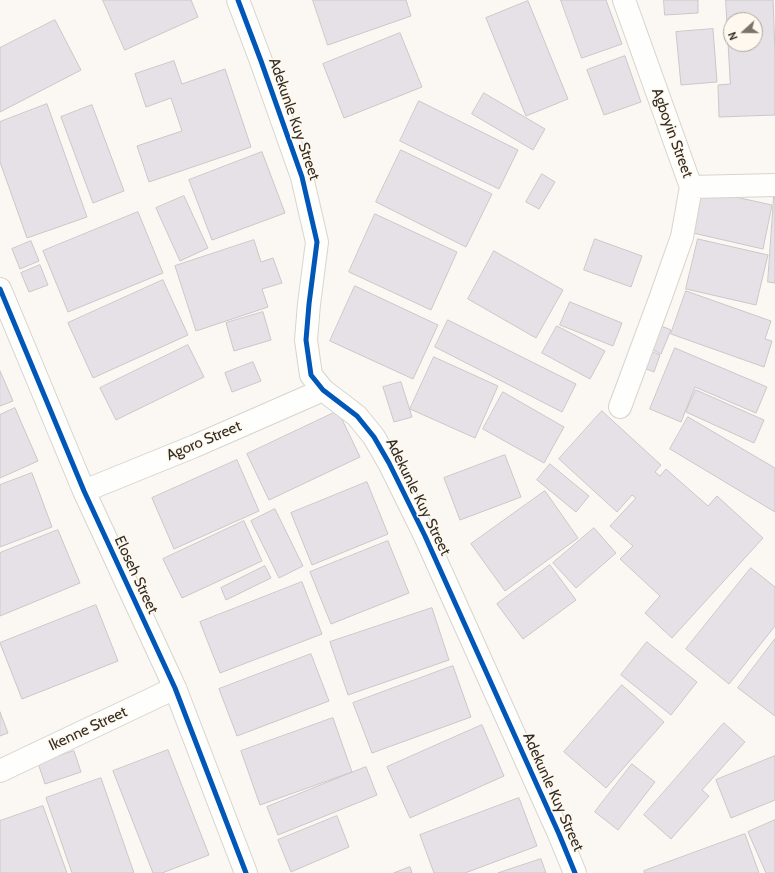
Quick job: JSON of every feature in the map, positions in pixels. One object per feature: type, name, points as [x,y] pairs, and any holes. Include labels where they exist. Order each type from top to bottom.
[{"type":"street","name":"Adekunle Kuy Street","points":[[238,0],[302,177],[317,242],[306,340],[311,375],[323,390],[357,416],[374,437],[389,464],[425,536],[556,827],[575,873]]},
{"type":"street","name":"Agboyin Street","points":[[624,0],[691,187],[775,185]]},
{"type":"street","points":[[620,406],[682,237],[691,187]]},
{"type":"street","name":"Eloseh Street","points":[[0,289],[84,491],[176,688],[246,873]]},
{"type":"street","name":"Agoro Street","points":[[84,491],[195,446],[323,390]]},
{"type":"street","name":"Ikenne Street","points":[[0,771],[176,688]]},
{"type":"building","points":[[103,0],[191,0],[198,17],[125,50]]},
{"type":"building","points":[[313,0],[406,0],[411,16],[328,45]]},
{"type":"building","points":[[561,0],[606,0],[622,44],[582,58]]},
{"type":"building","points":[[664,0],[698,0],[698,13],[665,15]]},
{"type":"building","points":[[726,0],[773,0],[775,115],[719,117],[718,85],[730,84],[728,52],[763,52],[763,12],[727,12]]},
{"type":"building","points":[[528,1],[568,99],[526,116],[486,18]]},
{"type":"building","points":[[55,20],[81,70],[0,112],[0,48]]},
{"type":"building","points":[[713,29],[717,82],[681,85],[676,32]]},
{"type":"building","points":[[400,33],[422,87],[344,118],[323,64]]},
{"type":"building","points":[[625,56],[641,102],[604,115],[587,70]]},
{"type":"building","points":[[174,61],[182,84],[225,69],[251,147],[149,182],[137,146],[182,131],[171,98],[146,107],[135,74]]},
{"type":"building","points":[[484,93],[545,129],[533,150],[472,114]]},
{"type":"building","points":[[419,101],[518,150],[499,189],[400,141]]},
{"type":"building","points":[[47,104],[87,217],[27,238],[0,162],[0,122]]},
{"type":"building","points":[[92,105],[124,191],[93,203],[61,117]]},
{"type":"building","points":[[401,150],[492,194],[466,247],[376,202]]},
{"type":"building","points":[[262,152],[285,213],[212,240],[189,180]]},
{"type":"building","points":[[542,174],[555,182],[539,209],[526,202]]},
{"type":"building","points":[[703,190],[772,205],[763,249],[693,233]]},
{"type":"building","points":[[184,196],[208,248],[180,261],[156,208]]},
{"type":"building","points":[[775,197],[775,283],[768,282]]},
{"type":"building","points":[[138,212],[163,273],[68,312],[43,251]]},
{"type":"building","points":[[375,214],[457,252],[431,310],[349,272]]},
{"type":"building","points":[[595,239],[642,256],[631,287],[584,270]]},
{"type":"building","points":[[698,239],[768,255],[756,305],[686,289]]},
{"type":"building","points":[[254,240],[261,262],[273,258],[282,283],[262,289],[268,307],[196,331],[175,266]]},
{"type":"building","points":[[31,241],[39,261],[20,269],[12,249]]},
{"type":"building","points":[[494,251],[563,290],[536,338],[468,299]]},
{"type":"building","points":[[40,265],[48,285],[29,292],[21,273]]},
{"type":"building","points":[[163,280],[188,335],[93,378],[68,323]]},
{"type":"building","points":[[355,286],[438,325],[413,379],[330,341]]},
{"type":"building","points":[[686,291],[771,321],[765,339],[772,341],[764,367],[671,334]]},
{"type":"building","points":[[570,302],[622,323],[613,346],[560,325]]},
{"type":"building","points":[[263,312],[271,340],[234,351],[226,323]]},
{"type":"building","points":[[448,320],[576,384],[562,412],[435,347]]},
{"type":"building","points":[[657,324],[671,330],[661,354],[647,347]]},
{"type":"building","points":[[557,326],[605,351],[590,379],[542,353]]},
{"type":"building","points":[[188,345],[204,377],[116,420],[100,388]]},
{"type":"building","points":[[675,348],[767,387],[756,413],[695,387],[681,422],[650,409]]},
{"type":"building","points":[[645,349],[660,355],[654,372],[639,366]]},
{"type":"building","points":[[434,357],[498,386],[475,438],[410,409]]},
{"type":"building","points":[[253,362],[261,381],[232,392],[225,373]]},
{"type":"building","points":[[0,371],[13,401],[0,406]]},
{"type":"building","points":[[401,382],[412,417],[394,422],[383,387]]},
{"type":"building","points":[[696,390],[764,420],[754,443],[686,412]]},
{"type":"building","points":[[503,392],[564,427],[544,463],[483,429]]},
{"type":"building","points":[[15,408],[38,461],[0,478],[0,415]]},
{"type":"building","points":[[338,411],[360,457],[269,500],[247,454]]},
{"type":"building","points":[[602,411],[661,465],[655,472],[660,476],[666,469],[708,506],[717,496],[763,538],[672,638],[645,613],[660,596],[620,559],[633,546],[610,526],[636,498],[632,495],[617,512],[559,459]]},
{"type":"building","points":[[688,417],[775,468],[775,512],[670,449]]},
{"type":"building","points":[[505,455],[521,497],[460,520],[444,478]]},
{"type":"building","points":[[237,460],[259,511],[174,549],[152,498]]},
{"type":"building","points":[[550,464],[589,496],[576,512],[537,480]]},
{"type":"building","points":[[32,473],[52,527],[0,547],[0,485]]},
{"type":"building","points":[[367,482],[388,534],[312,565],[291,513]]},
{"type":"building","points":[[545,491],[578,538],[505,591],[471,544]]},
{"type":"building","points":[[275,509],[303,566],[279,578],[251,521]]},
{"type":"building","points":[[244,521],[262,561],[182,598],[163,559]]},
{"type":"building","points":[[594,528],[616,553],[576,588],[553,563]]},
{"type":"building","points":[[58,530],[80,583],[0,616],[0,553]]},
{"type":"building","points":[[388,541],[409,593],[331,624],[310,572]]},
{"type":"building","points":[[550,565],[576,600],[523,639],[497,604]]},
{"type":"building","points":[[265,566],[271,578],[226,600],[221,588]]},
{"type":"building","points":[[751,568],[775,587],[775,626],[729,684],[686,649]]},
{"type":"building","points":[[302,582],[322,634],[220,673],[200,622]]},
{"type":"building","points":[[96,605],[118,661],[22,699],[0,643]]},
{"type":"building","points":[[432,608],[449,660],[348,695],[330,642]]},
{"type":"building","points":[[775,639],[775,716],[738,688]]},
{"type":"building","points":[[647,642],[697,682],[671,715],[621,675]]},
{"type":"building","points":[[311,654],[329,701],[237,736],[219,689]]},
{"type":"building","points":[[453,666],[471,717],[372,753],[353,703]]},
{"type":"building","points":[[622,685],[664,722],[606,788],[564,752]]},
{"type":"building","points":[[0,712],[8,733],[0,736]]},
{"type":"building","points":[[333,718],[352,772],[260,805],[241,751]]},
{"type":"building","points":[[724,723],[745,742],[702,790],[709,796],[671,839],[644,815]]},
{"type":"building","points":[[482,725],[504,776],[410,818],[387,767]]},
{"type":"building","points":[[168,750],[209,855],[162,873],[153,873],[113,771]]},
{"type":"building","points":[[74,751],[81,772],[45,784],[38,763]]},
{"type":"building","points":[[775,756],[775,800],[731,818],[716,780]]},
{"type":"building","points":[[632,764],[655,782],[618,830],[595,812]]},
{"type":"building","points":[[366,767],[377,795],[278,835],[267,807]]},
{"type":"building","points":[[101,778],[134,873],[72,873],[46,798]]},
{"type":"building","points":[[519,798],[537,846],[465,873],[434,873],[420,835]]},
{"type":"building","points":[[43,806],[67,873],[0,873],[0,821]]},
{"type":"building","points":[[337,816],[349,847],[291,872],[278,840]]},
{"type":"building","points":[[775,820],[775,873],[766,873],[748,832]]},
{"type":"building","points":[[745,834],[759,873],[644,873],[644,871]]},
{"type":"building","points":[[541,859],[546,873],[498,873]]},
{"type":"building","points":[[410,867],[412,873],[394,873]]},
{"type":"cycle path","points":[[238,0],[302,177],[317,242],[306,340],[311,375],[323,390],[357,416],[374,437],[389,463],[425,536],[559,834],[575,873]]},
{"type":"cycle path","points":[[0,289],[84,491],[175,688],[246,873]]}]
